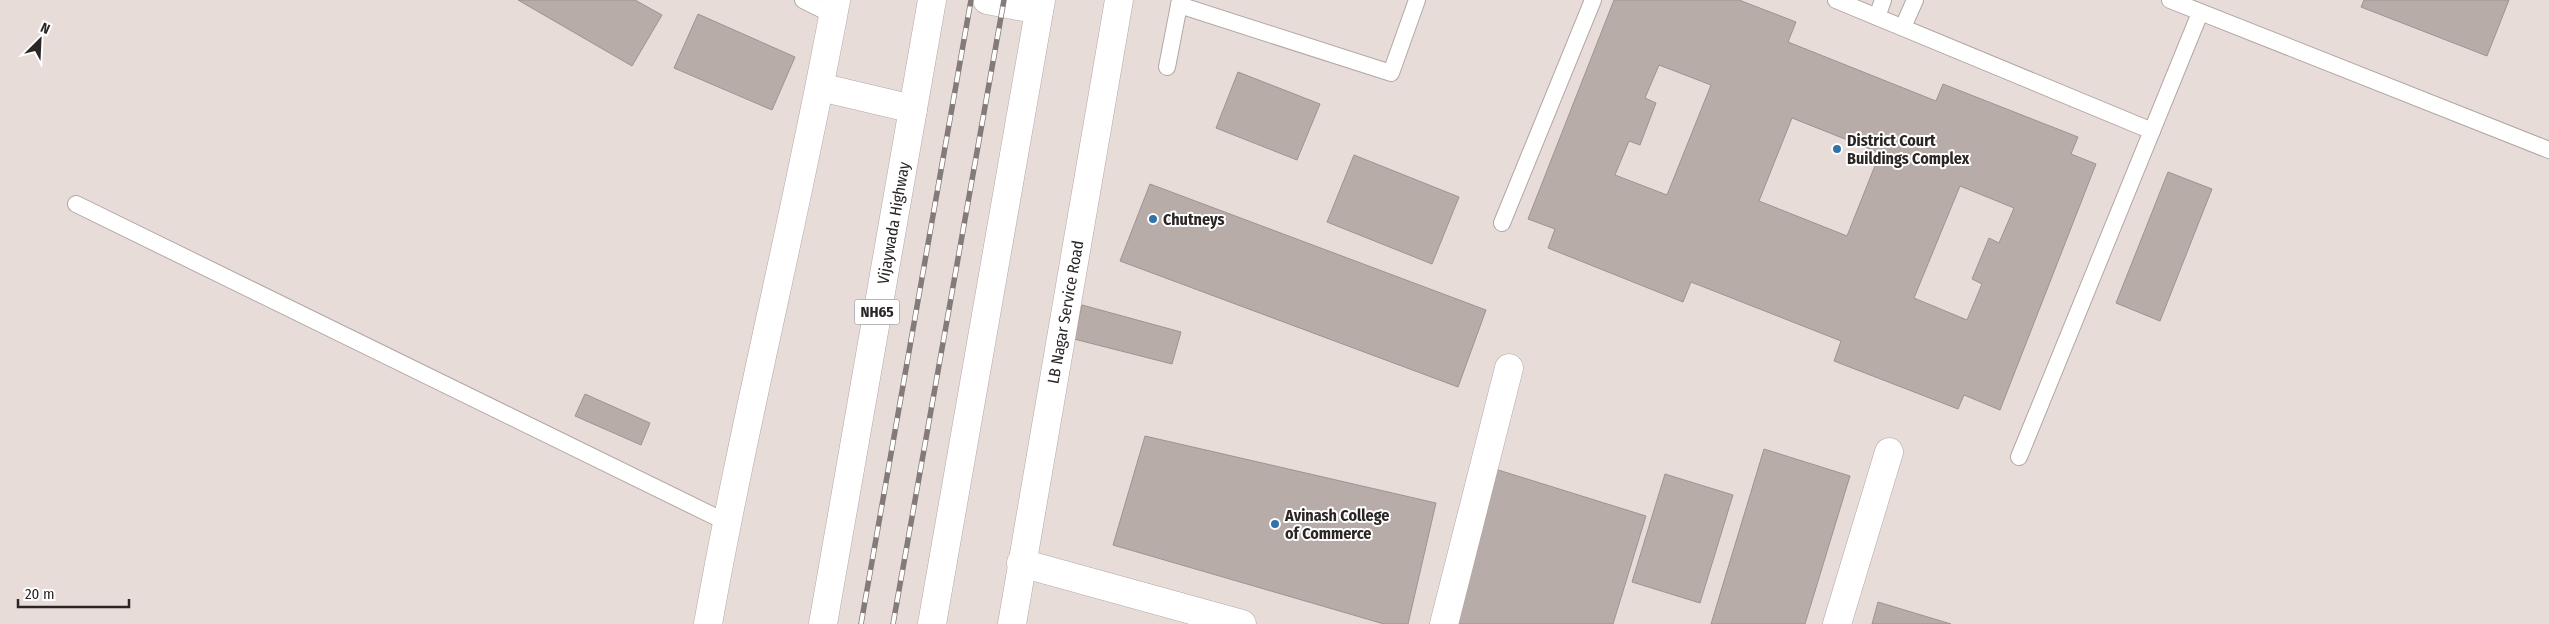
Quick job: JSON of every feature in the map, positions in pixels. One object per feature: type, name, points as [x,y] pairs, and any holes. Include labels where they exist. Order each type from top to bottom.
[{"type":"main road","name":"Vijaywada Highway","points":[[822,624],[932,0]]},
{"type":"main road","points":[[932,624],[1040,5],[987,0]]},
{"type":"main road","name":"LB Nagar Service Road","points":[[1012,624],[1120,0]]},
{"type":"main road","points":[[708,624],[726,522],[820,87],[834,7]]},
{"type":"main road","points":[[820,87],[913,110]]},
{"type":"main road","points":[[1444,624],[1509,368]]},
{"type":"main road","points":[[1837,624],[1889,452]]},
{"type":"main road","points":[[1022,563],[1242,624]]},
{"type":"lane","points":[[803,0],[834,7]]},
{"type":"lane","points":[[1167,67],[1180,3],[1391,72],[1417,0]]},
{"type":"lane","points":[[1502,223],[1593,0]]},
{"type":"lane","points":[[1836,0],[2152,131]]},
{"type":"lane","points":[[1876,17],[1883,0]]},
{"type":"lane","points":[[1903,28],[1914,0]]},
{"type":"lane","points":[[2170,0],[2549,150]]},
{"type":"lane","points":[[2019,457],[2200,12]]},
{"type":"lane","points":[[76,204],[726,522]]},
{"type":"building","points":[[518,0],[635,0],[662,15],[632,66]]},
{"type":"building","points":[[1614,0],[1739,0],[1796,22],[1788,42],[1936,101],[1943,84],[2078,137],[2071,154],[2096,164],[2000,410],[1964,395],[1958,409],[1834,361],[1841,341],[1691,282],[1683,302],[1548,248],[1555,229],[1528,219]],"holes":[[[1659,65],[1711,85],[1667,195],[1615,175],[1629,141],[1640,145],[1656,103],[1645,98]],[[1792,118],[1880,153],[1847,236],[1759,201]],[[1960,186],[2014,208],[1999,243],[1989,238],[1972,279],[1982,284],[1967,320],[1914,298]]]},
{"type":"building","points":[[2364,0],[2509,0],[2487,56],[2361,7]]},
{"type":"building","points":[[698,14],[795,57],[772,110],[674,68]]},
{"type":"building","points":[[1238,72],[1320,104],[1297,160],[1216,128]]},
{"type":"building","points":[[1354,155],[1459,197],[1432,264],[1327,222]]},
{"type":"building","points":[[2168,172],[2212,189],[2160,321],[2116,303]]},
{"type":"building","points":[[1150,184],[1486,310],[1458,387],[1120,261]]},
{"type":"building","points":[[1082,305],[1181,332],[1172,364],[1074,339]]},
{"type":"building","points":[[585,394],[650,423],[641,445],[575,416]]},
{"type":"building","name":"Avinash College of Commerce","points":[[1145,436],[1436,503],[1408,624],[1384,624],[1113,545]]},
{"type":"building","points":[[1764,449],[1850,476],[1805,624],[1711,624]]},
{"type":"building","points":[[1495,469],[1646,516],[1613,624],[1447,624]]},
{"type":"building","points":[[1665,474],[1733,495],[1700,603],[1632,582]]},
{"type":"building","points":[[1878,602],[1951,624],[1872,624]]},
{"type":"railway","points":[[861,624],[971,0]]},
{"type":"railway","points":[[893,624],[1004,0]]},
{"type":"place","name":"District Court Buildings Complex","points":[[1837,149]]},
{"type":"place","name":"Chutneys","points":[[1153,219]]},
{"type":"place","name":"Avinash College of Commerce","points":[[1275,524]]}]
